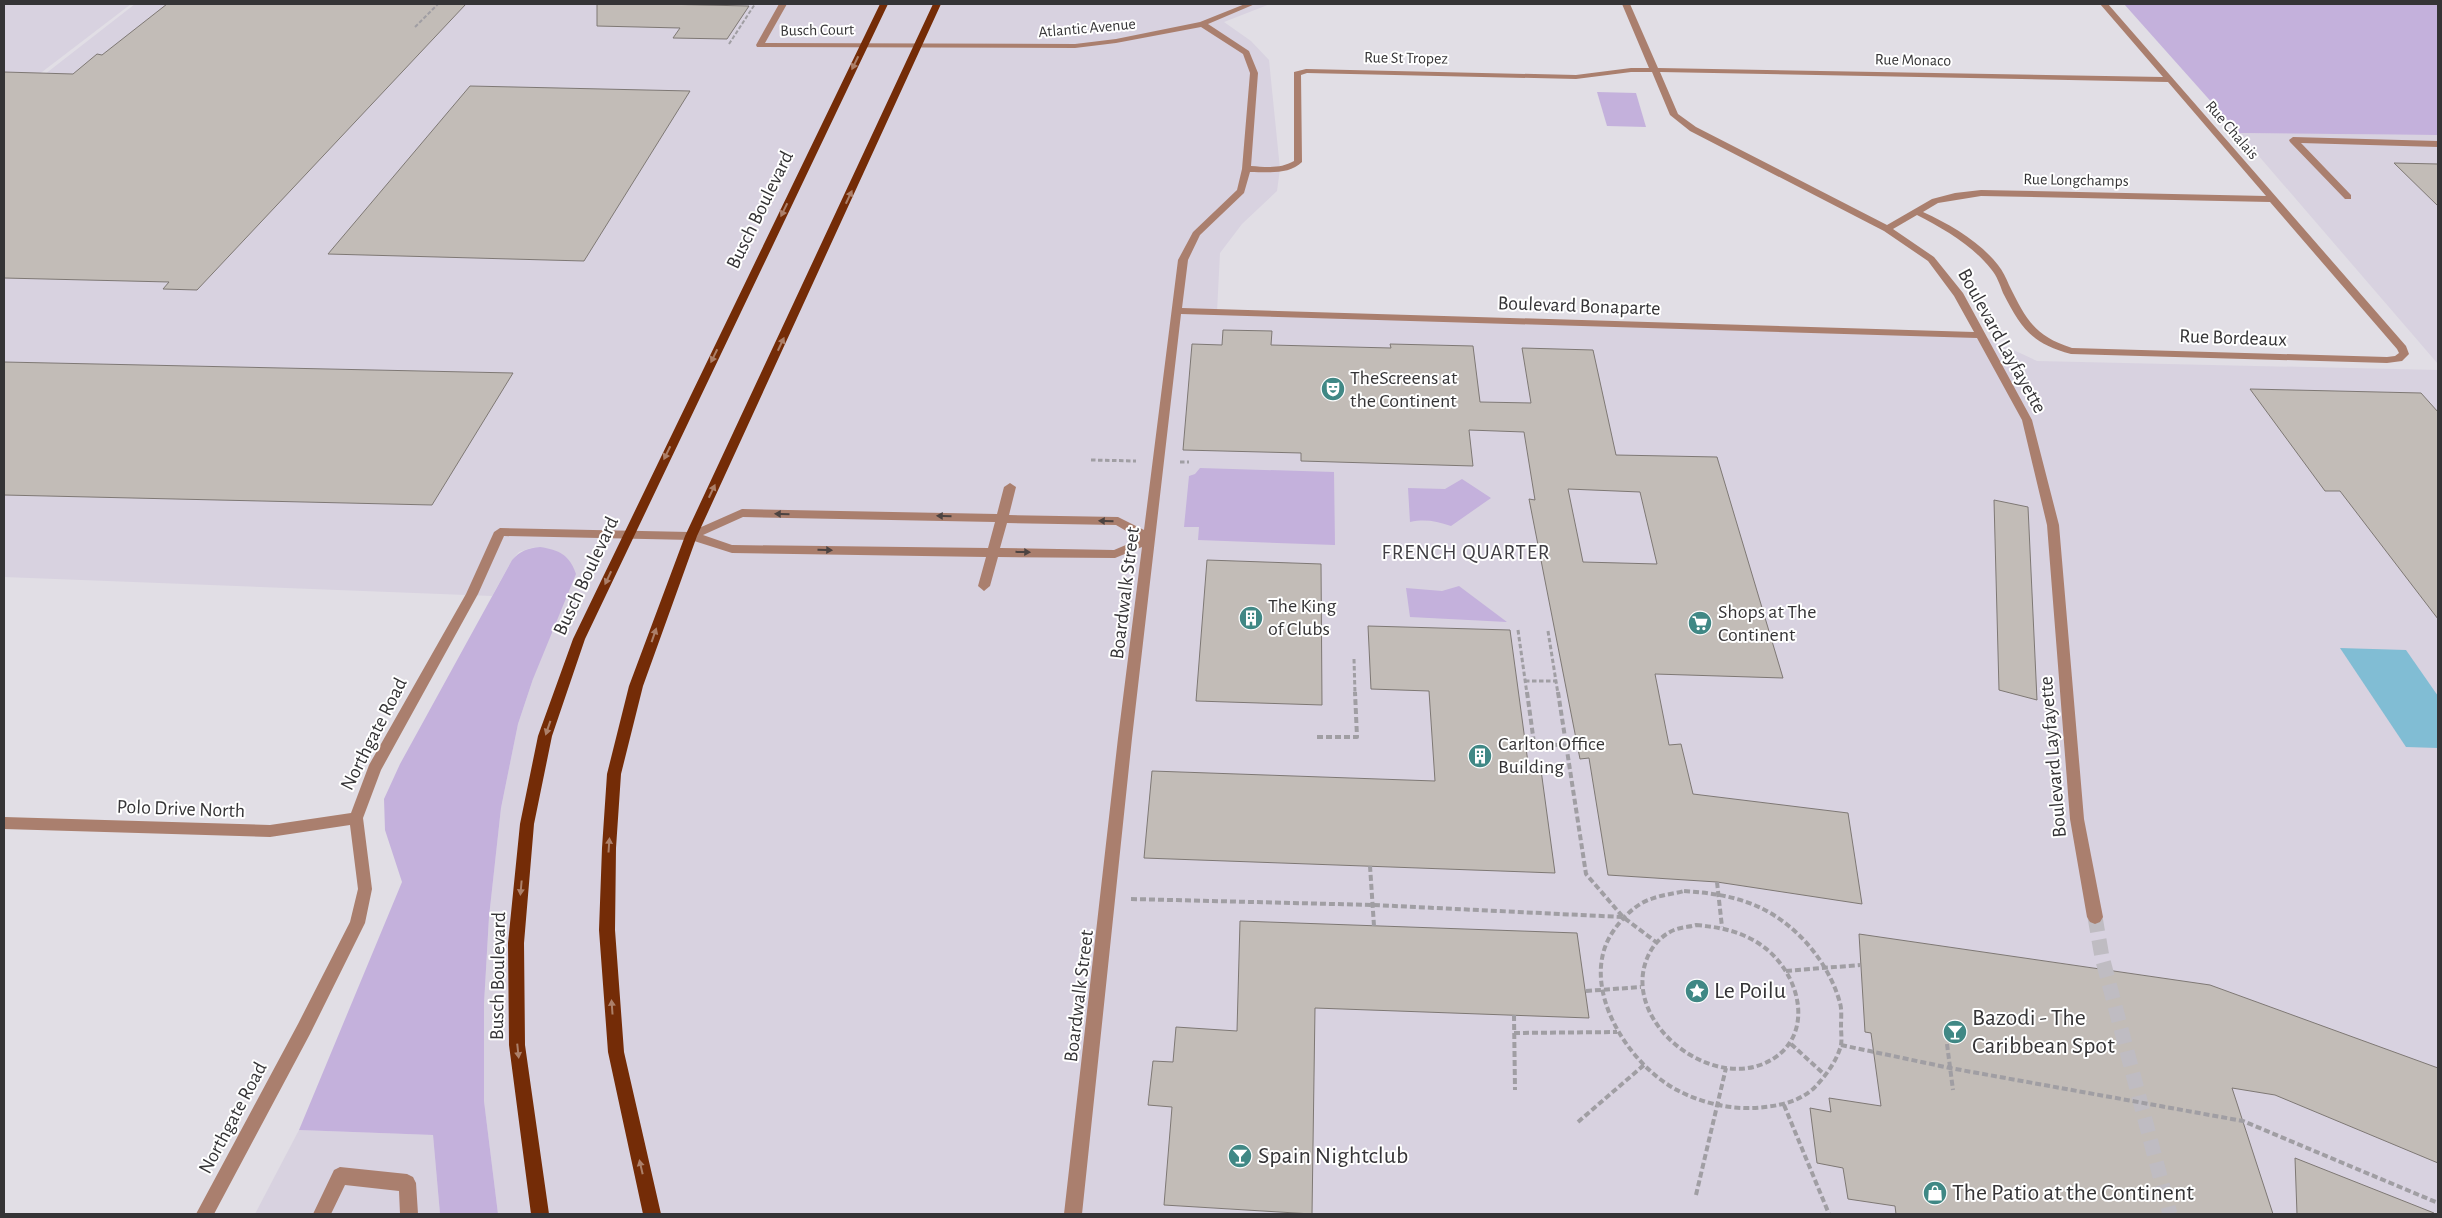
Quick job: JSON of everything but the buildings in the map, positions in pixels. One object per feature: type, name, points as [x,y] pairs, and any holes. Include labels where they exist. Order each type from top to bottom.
[{"type":"main road","name":"Busch Boulevard","points":[[540,1214],[517,1045],[516,943],[527,824],[545,736],[579,639],[884,4]]},
{"type":"main road","points":[[652,1214],[616,1052],[607,930],[609,848],[614,774],[636,686],[691,536],[937,4]]},
{"type":"street","name":"Busch Court","points":[[783,4],[760,45],[920,44]]},
{"type":"street","name":"Atlantic Avenue","points":[[920,44],[1023,47],[1075,46],[1116,42],[1202,24],[1250,4]]},
{"type":"street","name":"Boulevard Layfayette","points":[[1626,4],[1674,115],[1693,129],[1887,229],[1931,259],[1959,295],[2027,420],[2053,525],[2077,819],[2095,916]]},
{"type":"street","points":[[2104,4],[2170,80]]},
{"type":"street","name":"Boardwalk Street","points":[[1073,1214],[1109,899],[1125,738],[1183,260],[1196,234],[1241,191],[1246,169],[1254,72],[1246,53],[1202,24]]},
{"type":"street","name":"Rue St Tropez","points":[[1246,169],[1280,170],[1291,167],[1298,162],[1297,74],[1306,70],[1576,77],[1631,70],[1656,70]]},
{"type":"street","name":"Rue Monaco","points":[[1656,70],[2170,80]]},
{"type":"street","name":"Rue Chalais","points":[[2170,80],[2273,199]]},
{"type":"street","points":[[2348,197],[2293,140],[2438,144]]},
{"type":"street","name":"Rue Longchamps","points":[[1887,229],[1936,201],[1955,196],[1981,193],[2273,199]]},
{"type":"street","name":"Rue Bordeaux","points":[[1917,212],[1942,224],[1971,244],[1996,268],[2026,326],[2035,336],[2052,345],[2071,351],[2398,359],[2404,354],[2402,348],[2273,199]]},
{"type":"street","name":"Boulevard Bonaparte","points":[[1177,311],[1981,335]]},
{"type":"street","points":[[984,586],[1010,487]]},
{"type":"street","points":[[691,536],[742,513],[1001,517],[1118,521],[1150,540]]},
{"type":"street","name":"Northgate Road","points":[[204,1214],[304,1029],[356,923],[365,889],[356,818],[374,769],[472,594],[500,532],[691,536]]},
{"type":"street","points":[[691,536],[732,549],[1115,554],[1150,540]]},
{"type":"street","name":"Polo Drive North","points":[[4,823],[270,832],[356,818]]},
{"type":"street","points":[[322,1214],[340,1176],[407,1183],[409,1214]]},
{"type":"path","points":[[415,27],[438,4]]},
{"type":"path","points":[[729,44],[755,4]]},
{"type":"path","points":[[1518,630],[1534,743]]},
{"type":"path","points":[[1548,631],[1586,874],[1623,917],[1656,942]]},
{"type":"path","points":[[1317,737],[1357,737],[1354,659]]},
{"type":"path","points":[[1525,681],[1556,681]]},
{"type":"path","points":[[1525,743],[1577,746]]},
{"type":"path","points":[[1370,866],[1374,926]]},
{"type":"path","points":[[1717,882],[1722,927]]},
{"type":"path","points":[[1684,891],[1718,893],[1762,908],[1798,933],[1826,968],[1841,1005],[1841,1045],[1826,1076],[1807,1094],[1784,1105],[1751,1110],[1718,1105],[1678,1090],[1644,1065],[1617,1032],[1602,990],[1601,963],[1608,938],[1623,917],[1650,899],[1684,891]]},
{"type":"path","points":[[1109,899],[1374,905],[1623,917]]},
{"type":"path","points":[[1696,925],[1722,927],[1745,935],[1768,951],[1786,971],[1798,996],[1800,1022],[1791,1044],[1774,1060],[1751,1068],[1726,1068],[1694,1057],[1668,1038],[1649,1013],[1641,987],[1644,962],[1656,942],[1674,930],[1696,925]]},
{"type":"path","points":[[1786,971],[1860,965]]},
{"type":"path","points":[[1586,991],[1641,987]]},
{"type":"path","points":[[1514,1015],[1516,1090]]},
{"type":"path","points":[[1514,1033],[1617,1032]]},
{"type":"path","points":[[1791,1044],[1826,1076]]},
{"type":"path","points":[[1947,1044],[1953,1090]]},
{"type":"path","points":[[1841,1045],[1950,1068],[2243,1121],[2438,1203]]},
{"type":"path","points":[[1578,1122],[1644,1065]]},
{"type":"path","points":[[1696,1195],[1726,1068]]},
{"type":"path","points":[[1784,1105],[1829,1214]]},
{"type":"shaded area","points":[[4,4],[131,4],[4,101]]},
{"type":"shaded area","points":[[135,4],[1270,4],[1224,22],[1251,41],[1269,60],[1280,169],[1277,191],[1242,224],[1220,253],[1217,312],[1981,335],[2037,361],[2438,370],[2438,1214],[498,1214],[484,1101],[484,1004],[489,917],[501,808],[518,724],[533,679],[540,547],[519,552],[512,560],[492,596],[4,577],[4,106]]},
{"type":"shaded area","points":[[2124,4],[2438,4],[2438,135],[2239,133]]},
{"type":"shaded area","points":[[1597,92],[1636,93],[1646,127],[1607,126]]},
{"type":"shaded area","points":[[2239,133],[2438,135],[2438,364]]},
{"type":"shaded area","points":[[1200,468],[1334,472],[1335,545],[1198,540],[1199,527],[1184,527],[1189,476],[1195,474]]},
{"type":"shaded area","points":[[1462,479],[1491,498],[1451,526],[1430,521],[1410,522],[1408,488],[1445,489]]},
{"type":"shaded area","points":[[540,547],[563,554],[571,562],[576,574],[533,679],[518,724],[501,808],[489,917],[484,1004],[484,1101],[498,1214],[440,1214],[433,1135],[299,1130],[402,882],[385,830],[384,799],[400,764],[512,560],[524,550]]},
{"type":"shaded area","points":[[1459,586],[1507,622],[1410,617],[1406,588],[1442,591]]},
{"type":"shaded area","points":[[299,1130],[433,1135],[440,1214],[255,1214]]},
{"type":"water","points":[[2340,648],[2406,650],[2438,696],[2438,748],[2406,747]]},
{"type":"tunnel","points":[[2095,917],[2102,957],[2170,1214]]},
{"type":"place","name":"TheScreens at the Continent","points":[[1333,389]]},
{"type":"place","name":"The King of Clubs","points":[[1251,618]]},
{"type":"place","name":"Shops at The Continent","points":[[1700,623]]},
{"type":"place","name":"Carlton Office Building","points":[[1480,756]]},
{"type":"place","name":"Le Poilu","points":[[1697,991]]},
{"type":"place","name":"Bazodi - The Caribbean Spot","points":[[1955,1032]]},
{"type":"place","name":"Spain Nightclub","points":[[1240,1156]]},
{"type":"place","name":"The Patio at the Continent","points":[[1935,1193]]},
{"type":"district","name":"FRENCH QUARTER","points":[[1466,552]]}]
